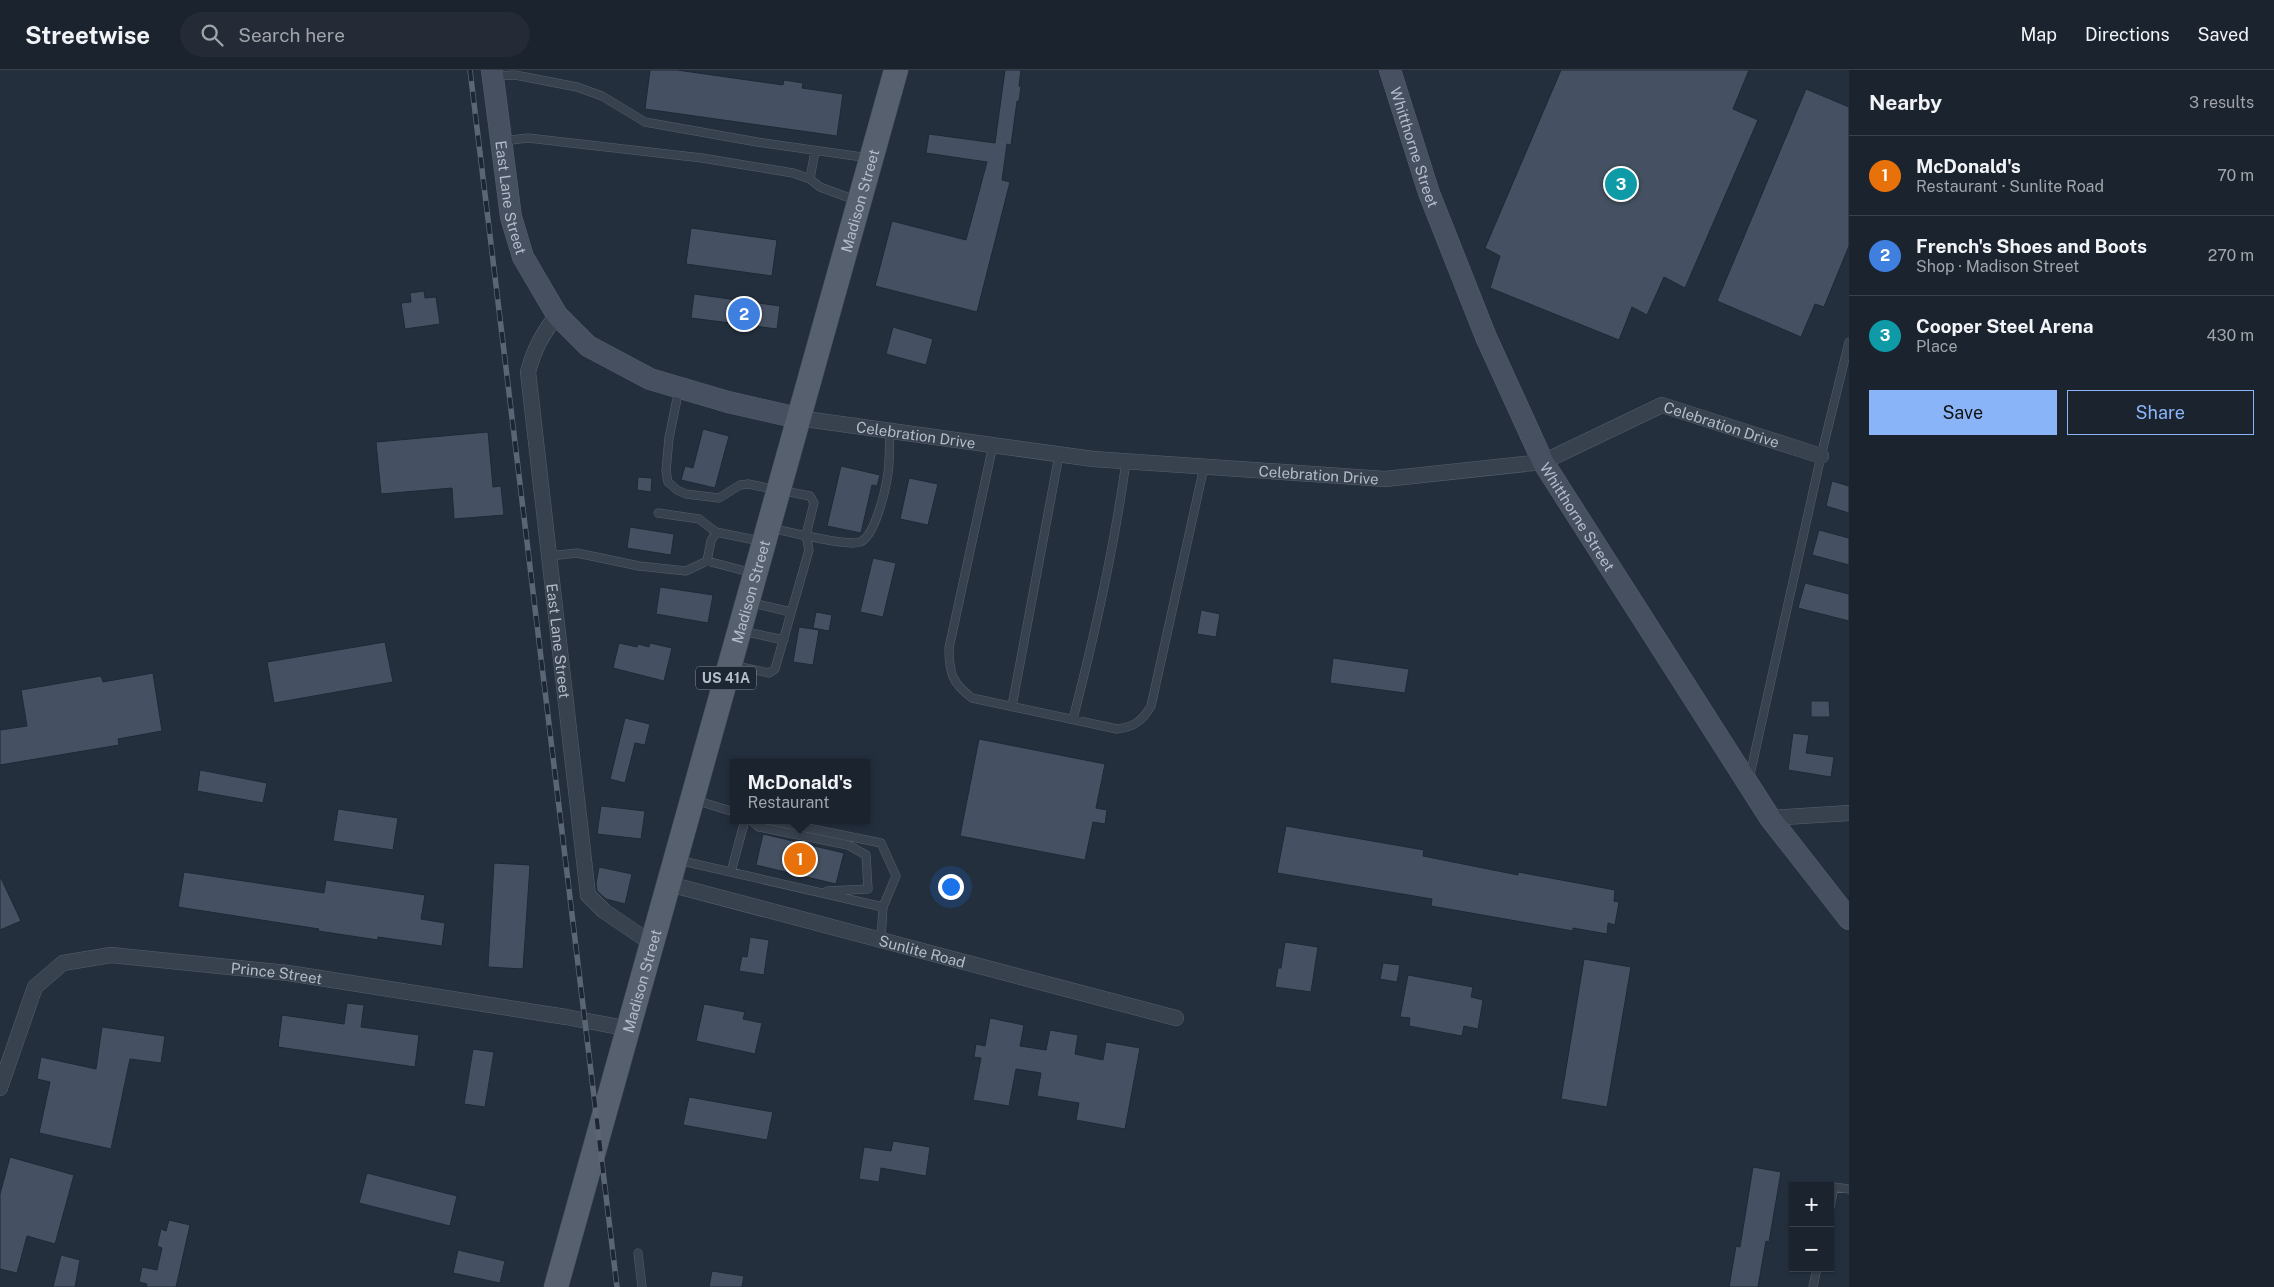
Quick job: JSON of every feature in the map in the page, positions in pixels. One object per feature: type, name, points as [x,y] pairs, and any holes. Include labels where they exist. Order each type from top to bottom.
[{"type":"main road","name":"Madison Street","points":[[556,1287],[630,1029],[651,943],[896,70]]},
{"type":"street","name":"Whitthorne Street","points":[[1390,70],[1429,193],[1486,337],[1543,462],[1770,818],[1849,920]]},
{"type":"street","name":"East Lane Street","points":[[493,73],[511,218],[523,257],[557,315],[588,346],[650,379],[728,402],[798,418]]},
{"type":"street","name":"East Lane Street","points":[[557,315],[543,332],[535,348],[528,372],[588,895],[604,911],[651,943]]},
{"type":"street","name":"Celebration Drive","points":[[798,418],[1126,462],[1384,479],[1543,462],[1662,405],[1821,456]]},
{"type":"street","points":[[1770,818],[1849,813]]},
{"type":"street","name":"Sunlite Road","points":[[669,884],[1176,1018]]},
{"type":"street","name":"Prince Street","points":[[0,1088],[35,987],[63,964],[111,955],[288,973],[566,1017],[630,1029]]},
{"type":"lane","points":[[493,73],[577,87],[602,96],[645,122],[871,159]]},
{"type":"lane","points":[[501,141],[528,138],[702,158],[793,173],[810,179],[820,187],[859,202]]},
{"type":"lane","points":[[810,179],[815,150]]},
{"type":"lane","points":[[1748,783],[1821,456],[1849,342]]},
{"type":"lane","points":[[679,388],[666,472],[668,482],[677,490],[686,494],[719,498],[740,485],[748,484],[810,496],[814,503],[806,535],[808,550],[776,669],[769,673],[730,665]]},
{"type":"lane","points":[[658,513],[699,518],[716,532],[806,535],[860,543],[869,536],[883,499],[888,473],[890,431]]},
{"type":"lane","points":[[992,445],[949,648],[949,669],[958,688],[972,698],[1117,729],[1131,727],[1144,718],[1151,706],[1204,467]]},
{"type":"lane","points":[[1012,706],[1059,454]]},
{"type":"lane","points":[[1073,719],[1087,665],[1118,519],[1126,462]]},
{"type":"lane","points":[[707,561],[711,541],[716,532]]},
{"type":"lane","points":[[549,556],[577,553],[639,566],[686,571],[707,561],[755,574]]},
{"type":"lane","points":[[747,602],[791,612]]},
{"type":"lane","points":[[739,630],[784,640]]},
{"type":"lane","points":[[692,799],[730,811]]},
{"type":"lane","points":[[731,872],[744,824]]},
{"type":"lane","points":[[755,824],[758,827],[848,845],[866,855],[868,889],[854,891],[813,890]]},
{"type":"lane","points":[[788,824],[881,843],[896,876],[883,907],[881,940]]},
{"type":"lane","points":[[676,859],[883,907]]},
{"type":"lane","points":[[1834,1187],[1849,1190]]},
{"type":"lane","points":[[638,1252],[642,1287]]},
{"type":"lane","points":[[1813,1287],[1816,1272]]},
{"type":"building","points":[[650,70],[677,70],[783,85],[784,80],[803,83],[802,88],[843,94],[837,136],[645,109]]},
{"type":"building","points":[[1005,70],[1021,70],[1019,86],[1021,87],[1019,101],[1017,101],[1011,145],[1007,144],[1002,180],[1010,182],[977,312],[875,286],[892,221],[966,240],[987,162],[926,153],[929,134],[995,143]]},
{"type":"building","points":[[1561,70],[1749,70],[1733,109],[1758,120],[1685,288],[1664,277],[1647,315],[1632,307],[1619,340],[1490,288],[1500,256],[1485,248]]},
{"type":"building","points":[[1806,89],[1849,107],[1849,246],[1824,307],[1815,304],[1801,337],[1717,301]]},
{"type":"building","points":[[691,228],[777,240],[772,276],[686,264]]},
{"type":"building","points":[[424,291],[425,298],[436,297],[440,324],[405,329],[401,303],[411,302],[410,293]]},
{"type":"building","points":[[694,294],[780,306],[777,329],[691,318]]},
{"type":"building","points":[[893,327],[933,339],[926,365],[886,354]]},
{"type":"building","points":[[703,429],[729,436],[715,488],[681,480],[685,466],[693,468]]},
{"type":"building","points":[[488,432],[493,487],[501,486],[504,515],[454,519],[452,488],[381,494],[376,442]]},
{"type":"building","points":[[841,466],[880,475],[877,486],[872,485],[861,533],[827,526]]},
{"type":"building","points":[[638,477],[652,478],[651,492],[637,490]]},
{"type":"building","points":[[909,478],[938,484],[928,525],[900,519]]},
{"type":"building","points":[[1832,481],[1849,486],[1849,513],[1826,506]]},
{"type":"building","points":[[630,527],[674,534],[671,555],[627,548]]},
{"type":"building","points":[[1819,530],[1849,538],[1849,565],[1812,555]]},
{"type":"building","points":[[873,558],[896,563],[883,617],[860,612]]},
{"type":"building","points":[[1805,583],[1849,594],[1849,621],[1798,608]]},
{"type":"building","points":[[660,587],[713,595],[708,623],[656,614]]},
{"type":"building","points":[[1201,610],[1220,614],[1216,637],[1197,634]]},
{"type":"building","points":[[816,612],[832,615],[829,631],[813,628]]},
{"type":"building","points":[[799,627],[819,630],[813,665],[793,662]]},
{"type":"building","points":[[385,642],[393,682],[274,703],[267,662]]},
{"type":"building","points":[[619,643],[637,647],[638,644],[649,647],[650,643],[672,648],[664,681],[613,668]]},
{"type":"building","points":[[1333,658],[1409,669],[1405,693],[1330,683]]},
{"type":"building","points":[[153,673],[162,731],[118,739],[119,745],[0,765],[0,730],[27,726],[21,690],[101,676],[103,682]]},
{"type":"building","points":[[1811,701],[1829,701],[1830,717],[1811,717]]},
{"type":"building","points":[[625,718],[650,724],[645,745],[635,743],[625,783],[610,779]]},
{"type":"building","points":[[1793,733],[1809,735],[1806,753],[1834,757],[1831,777],[1788,770]]},
{"type":"building","points":[[979,739],[1105,764],[1096,808],[1107,810],[1105,824],[1093,822],[1085,860],[960,836]]},
{"type":"building","points":[[200,770],[267,783],[263,803],[197,791]]},
{"type":"building","points":[[601,806],[645,811],[641,839],[597,834]]},
{"type":"building","points":[[338,809],[398,818],[393,850],[333,841]]},
{"type":"building","points":[[1286,826],[1424,850],[1423,856],[1518,875],[1518,872],[1615,890],[1614,901],[1619,902],[1615,925],[1608,923],[1607,934],[1573,928],[1573,931],[1431,906],[1432,899],[1277,873]]},
{"type":"building","points":[[763,834],[844,853],[836,884],[756,865]]},
{"type":"building","points":[[494,863],[530,865],[523,969],[488,967]]},
{"type":"building","points":[[599,867],[632,874],[625,904],[606,899],[597,891],[596,883]]},
{"type":"building","points":[[184,872],[324,893],[326,880],[425,895],[421,919],[445,923],[442,946],[378,937],[378,940],[178,907]]},
{"type":"building","points":[[0,876],[21,921],[0,930]]},
{"type":"building","points":[[750,937],[769,940],[764,975],[739,971],[742,956],[747,957]]},
{"type":"building","points":[[1285,942],[1318,947],[1311,992],[1275,987],[1278,968],[1281,968]]},
{"type":"building","points":[[1584,959],[1631,967],[1607,1107],[1561,1099]]},
{"type":"building","points":[[1383,963],[1400,965],[1397,982],[1380,979]]},
{"type":"building","points":[[1408,975],[1473,987],[1471,997],[1483,1000],[1478,1029],[1464,1026],[1462,1036],[1409,1026],[1410,1018],[1400,1017]]},
{"type":"building","points":[[347,1003],[364,1005],[361,1027],[419,1035],[415,1067],[278,1047],[282,1015],[344,1024]]},
{"type":"building","points":[[704,1004],[745,1012],[743,1019],[762,1023],[755,1054],[696,1041]]},
{"type":"building","points":[[990,1018],[1024,1025],[1020,1046],[1046,1050],[1050,1030],[1078,1035],[1075,1054],[1103,1060],[1106,1042],[1140,1048],[1125,1129],[1076,1120],[1079,1103],[1037,1096],[1041,1073],[1016,1069],[1009,1106],[973,1100],[981,1058],[974,1057],[976,1044],[985,1046]]},
{"type":"building","points":[[102,1027],[165,1036],[161,1063],[130,1059],[111,1149],[39,1133],[50,1082],[37,1079],[41,1057],[96,1069]]},
{"type":"building","points":[[473,1049],[494,1052],[485,1107],[464,1104]]},
{"type":"building","points":[[689,1097],[773,1112],[767,1140],[683,1125]]},
{"type":"building","points":[[893,1141],[930,1147],[926,1176],[881,1168],[879,1182],[859,1179],[864,1147],[891,1151]]},
{"type":"building","points":[[10,1157],[74,1175],[55,1244],[27,1236],[17,1273],[0,1269],[0,1194]]},
{"type":"building","points":[[1753,1167],[1781,1172],[1769,1242],[1766,1241],[1758,1287],[1729,1287],[1736,1246],[1740,1247]]},
{"type":"building","points":[[367,1173],[457,1196],[450,1226],[359,1203]]},
{"type":"building","points":[[169,1220],[190,1225],[176,1287],[146,1287],[147,1284],[139,1282],[142,1267],[157,1270],[162,1248],[157,1246],[161,1229],[166,1231]]},
{"type":"building","points":[[458,1250],[505,1261],[500,1283],[453,1273]]},
{"type":"building","points":[[61,1255],[80,1260],[75,1287],[53,1287]]},
{"type":"building","points":[[712,1271],[744,1276],[742,1287],[709,1287]]},
{"type":"railway","points":[[470,70],[617,1287]]},
{"type":"place","name":"Cooper Steel Arena","points":[[1621,184]]},
{"type":"place","name":"French's Shoes and Boots","points":[[744,314]]},
{"type":"place","name":"McDonald's","points":[[800,859]]}]
